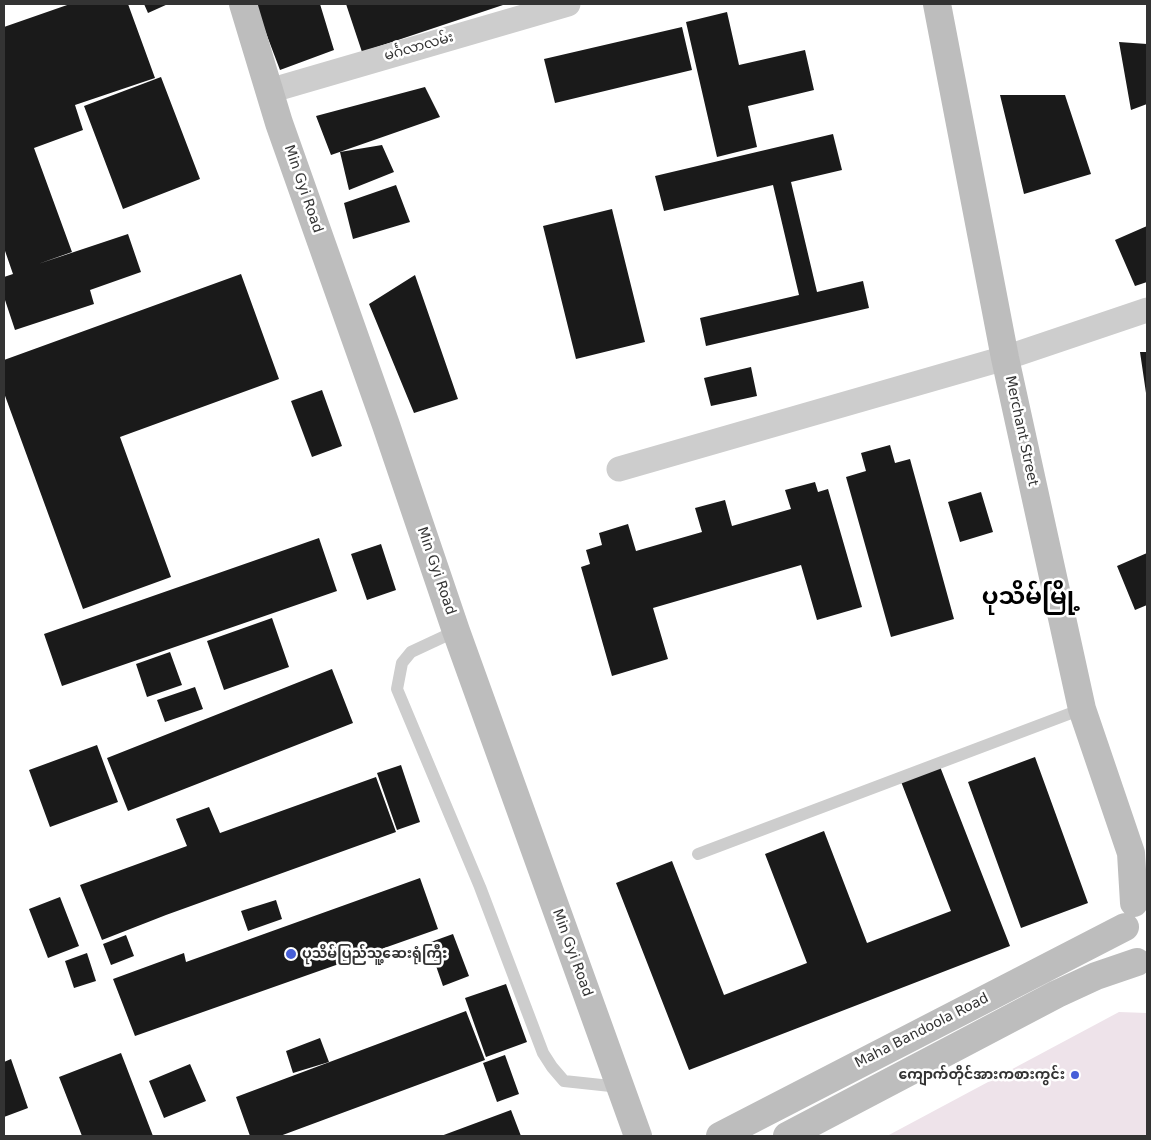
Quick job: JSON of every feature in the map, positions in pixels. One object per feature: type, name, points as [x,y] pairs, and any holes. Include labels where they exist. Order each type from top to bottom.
[{"type":"main road","name":"Min Gyi Road","points":[[243,4],[270,91],[456,631],[638,1136]]},
{"type":"main road","name":"Merchant Street","points":[[937,4],[1005,358],[1082,709],[1139,860],[1135,907],[1126,939],[1130,951],[1142,966]]},
{"type":"main road","name":"Maha Bandoola Road","points":[[720,1136],[1135,907]]},
{"type":"main road","points":[[787,1136],[1057,994],[1096,976],[1142,966]]},
{"type":"street","name":"မင်္ဂလာလမ်း","points":[[270,91],[568,4]]},
{"type":"street","points":[[619,469],[1005,358],[1147,310]]},
{"type":"lane","points":[[456,631],[412,652],[402,663],[397,689],[480,887],[543,1053],[564,1081],[620,1088]]},
{"type":"lane","points":[[698,854],[1082,709]]},
{"type":"shaded area","name":"ကျောက်တိုင်အားကစားကွင်း","points":[[1119,1012],[1147,1013],[1147,1136],[887,1136]]},
{"type":"building","points":[[70,4],[128,4],[155,78],[75,105],[83,130],[34,148],[72,252],[38,264],[128,234],[141,272],[90,290],[94,304],[15,330],[4,297],[4,277],[13,274],[4,248],[4,27]]},
{"type":"building","points":[[144,4],[168,4],[148,13]]},
{"type":"building","points":[[255,4],[320,4],[334,50],[280,70]]},
{"type":"building","points":[[346,4],[506,4],[362,52]]},
{"type":"building","points":[[727,12],[739,65],[805,50],[814,90],[748,106],[757,147],[717,157],[686,22]]},
{"type":"building","points":[[682,27],[692,70],[555,103],[544,59]]},
{"type":"building","points":[[1119,42],[1147,44],[1147,104],[1131,110]]},
{"type":"building","points":[[161,77],[200,179],[123,209],[84,106]]},
{"type":"building","points":[[425,87],[440,117],[331,155],[316,116]]},
{"type":"building","points":[[1000,95],[1065,95],[1091,174],[1024,194]]},
{"type":"building","points":[[833,134],[842,170],[791,182],[817,292],[863,281],[869,308],[706,346],[700,318],[799,295],[773,185],[664,211],[655,176]]},
{"type":"building","points":[[382,145],[394,172],[349,190],[340,152]]},
{"type":"building","points":[[396,185],[410,222],[353,239],[344,203]]},
{"type":"building","points":[[612,209],[645,342],[576,359],[543,226]]},
{"type":"building","points":[[1147,226],[1147,282],[1135,286],[1115,240]]},
{"type":"building","points":[[241,274],[279,379],[120,437],[171,577],[83,609],[4,393],[4,360]]},
{"type":"building","points":[[415,275],[458,399],[414,413],[369,304]]},
{"type":"building","points":[[1140,352],[1147,352],[1147,393],[1146,393]]},
{"type":"building","points":[[751,367],[757,396],[711,406],[704,378]]},
{"type":"building","points":[[322,390],[342,446],[312,457],[291,401]]},
{"type":"building","points":[[890,445],[895,463],[910,459],[954,619],[891,637],[846,477],[866,471],[861,453]]},
{"type":"building","points":[[815,482],[818,492],[828,489],[862,607],[817,620],[801,565],[653,608],[668,659],[612,676],[581,567],[590,564],[586,550],[602,545],[599,533],[628,524],[636,551],[702,532],[695,508],[725,500],[732,526],[791,509],[785,490]]},
{"type":"building","points":[[981,492],[993,532],[960,542],[948,502]]},
{"type":"building","points":[[319,538],[337,591],[62,686],[44,634]]},
{"type":"building","points":[[381,544],[396,590],[367,600],[351,554]]},
{"type":"building","points":[[1147,553],[1147,605],[1135,610],[1117,566]]},
{"type":"building","points":[[272,618],[289,667],[224,690],[207,641]]},
{"type":"building","points":[[170,652],[182,685],[147,697],[136,664]]},
{"type":"building","points":[[332,669],[353,723],[128,811],[107,758]]},
{"type":"building","points":[[195,687],[203,709],[165,722],[157,700]]},
{"type":"building","points":[[97,745],[118,802],[50,827],[29,770]]},
{"type":"building","points":[[1035,757],[1088,903],[1021,928],[968,782]]},
{"type":"building","points":[[939,764],[1010,946],[689,1070],[616,883],[672,861],[724,995],[807,963],[765,854],[824,831],[867,943],[951,911],[900,779]]},
{"type":"building","points":[[401,765],[420,822],[397,830],[377,773]]},
{"type":"building","points":[[376,777],[396,832],[102,940],[80,885],[187,846],[176,819],[209,807],[220,833]]},
{"type":"building","points":[[420,878],[438,929],[135,1036],[113,979],[184,953],[186,962]]},
{"type":"building","points":[[60,897],[79,946],[48,958],[29,909]]},
{"type":"building","points":[[276,900],[282,919],[248,931],[241,911]]},
{"type":"building","points":[[453,934],[469,976],[443,986],[428,943]]},
{"type":"building","points":[[126,935],[134,956],[111,965],[103,944]]},
{"type":"building","points":[[87,953],[96,981],[74,988],[65,961]]},
{"type":"building","points":[[506,984],[527,1042],[486,1057],[465,998]]},
{"type":"building","points":[[466,1011],[485,1060],[280,1136],[250,1136],[236,1097]]},
{"type":"building","points":[[320,1038],[329,1062],[293,1073],[286,1051]]},
{"type":"building","points":[[121,1053],[153,1136],[82,1136],[59,1077]]},
{"type":"building","points":[[505,1055],[519,1094],[497,1102],[483,1063]]},
{"type":"building","points":[[11,1059],[28,1108],[4,1117],[4,1062]]},
{"type":"building","points":[[190,1064],[206,1101],[164,1118],[149,1081]]},
{"type":"building","points":[[511,1110],[521,1136],[441,1136]]},
{"type":"place","name":"ပုသိမ်ပြည်သူ့ဆေးရုံကြီး","points":[[291,954]]},
{"type":"place","name":"ကျောက်တိုင်အားကစားကွင်း","points":[[1075,1075]]},
{"type":"district","name":"ပုသိမ်မြို့","points":[[1031,598]]}]
